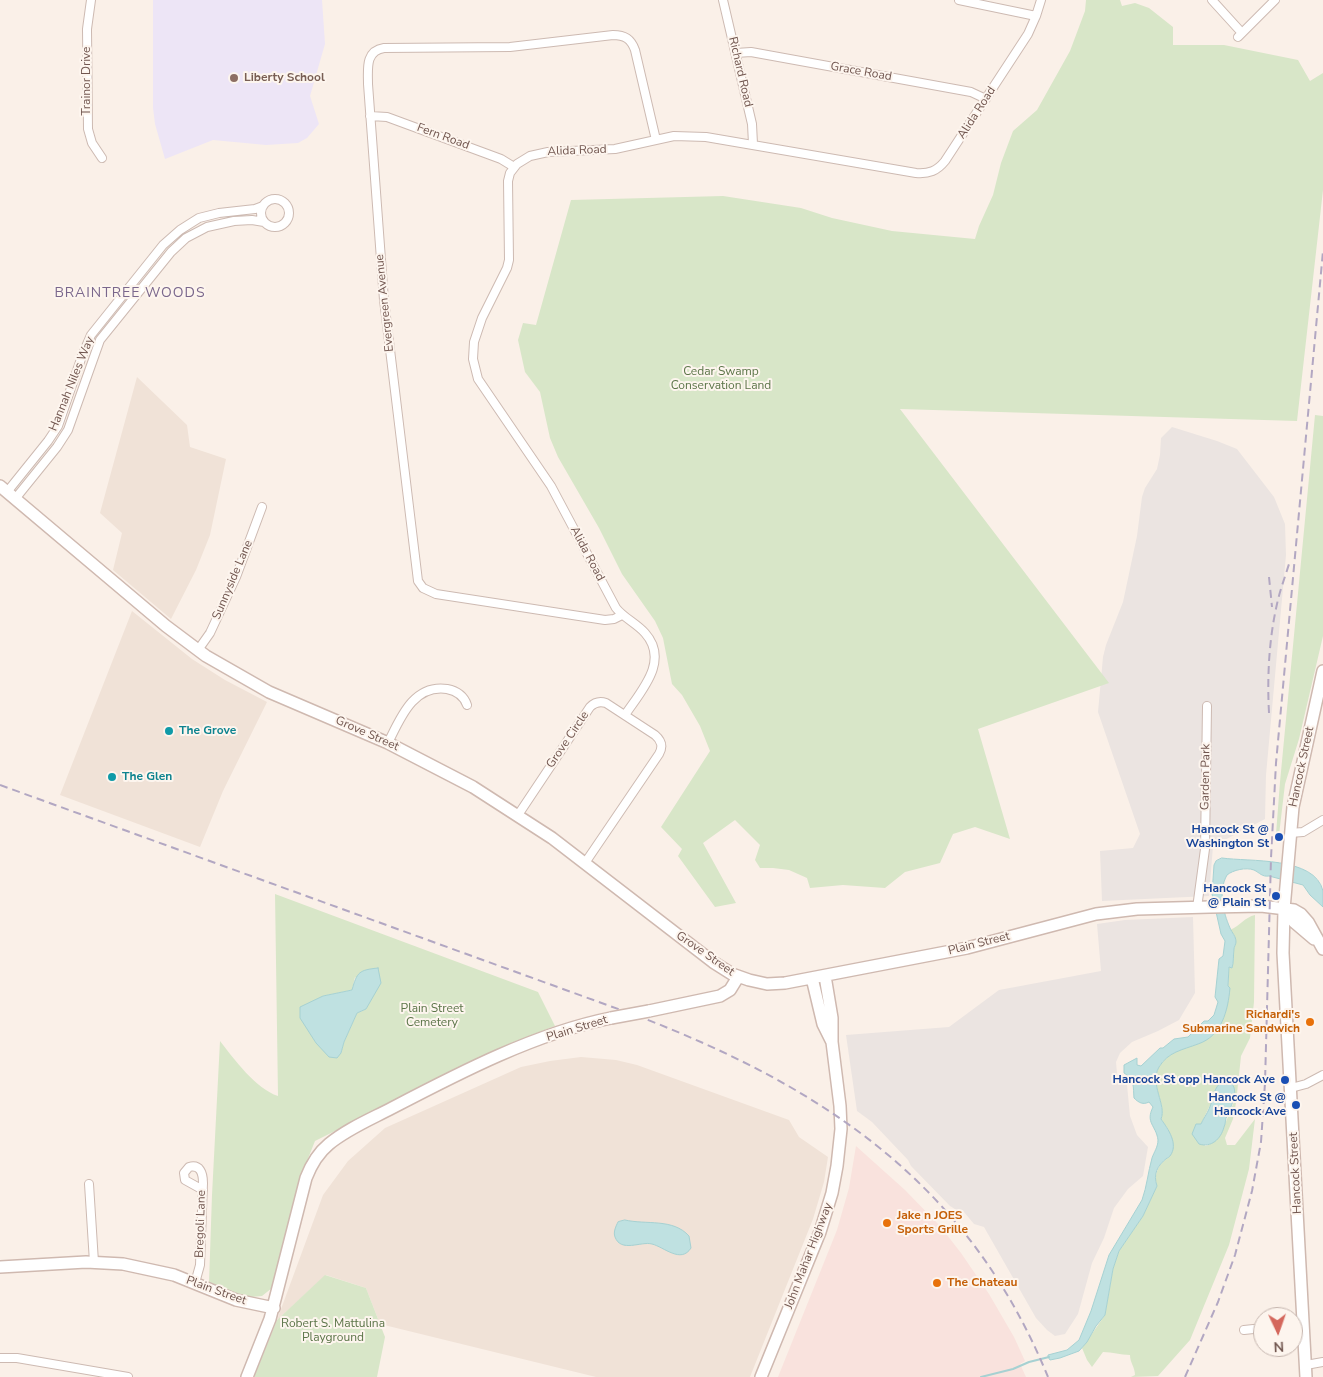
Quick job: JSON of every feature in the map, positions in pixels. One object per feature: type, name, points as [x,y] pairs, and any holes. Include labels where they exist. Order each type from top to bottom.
[{"type":"main road","name":"Grove Street","points":[[7,492],[158,620],[198,650],[269,692],[388,743],[451,774],[518,815],[585,863],[713,962],[738,977]]},
{"type":"main road","name":"Hancock Street","points":[[1297,1307],[1291,1088],[1282,963],[1284,909],[1290,833],[1295,798],[1323,671]]},
{"type":"main road","name":"Plain Street","points":[[0,1268],[94,1262],[136,1266],[195,1283],[236,1300],[274,1308],[306,1178],[316,1159],[327,1146],[344,1134],[404,1102],[490,1061],[558,1033],[610,1018],[720,996],[730,990],[738,977],[755,982],[773,984],[825,976],[975,946],[1096,914],[1137,909],[1210,907],[1262,906],[1284,909]]},
{"type":"main road","points":[[1284,909],[1294,922],[1321,946]]},
{"type":"main road","name":"John Mahar Highway","points":[[761,1377],[820,1232],[832,1193],[837,1166],[840,1144],[840,1106],[832,1042],[832,1018],[825,976]]},
{"type":"main road","name":"John Mahar Highway","points":[[812,978],[823,1024],[832,1042]]},
{"type":"main road","points":[[247,1377],[274,1308]]},
{"type":"main road","name":"Hancock Street","points":[[1303,1350],[1306,1377]]},
{"type":"street","name":"Trainor Drive","points":[[91,0],[87,29],[88,130],[92,143],[102,158]]},
{"type":"street","name":"Richard Road","points":[[723,0],[752,124],[753,144]]},
{"type":"street","points":[[959,0],[1036,16]]},
{"type":"street","name":"Alida Road","points":[[622,615],[616,608],[551,486],[483,388],[475,370],[473,354],[476,336],[486,309],[508,264],[508,181],[514,166],[539,153],[615,149],[674,136],[691,135],[916,173],[927,173],[937,169],[945,161],[986,99],[1028,34],[1041,0]]},
{"type":"street","points":[[1212,0],[1240,35],[1275,0]]},
{"type":"street","name":"Evergreen Avenue","points":[[622,615],[610,620],[588,617],[436,594],[426,591],[420,585],[416,567],[384,300],[370,116],[368,63],[370,56],[377,50],[510,47],[621,35],[630,40],[635,50],[656,140]]},
{"type":"street","name":"Grace Road","points":[[736,53],[752,52],[961,90],[975,93],[986,99]]},
{"type":"street","name":"Fern Road","points":[[370,116],[387,117],[501,159],[514,166]]},
{"type":"street","name":"Hannah Niles Way","points":[[279,199],[285,202],[289,212],[286,222],[280,226],[272,227],[264,222],[252,220],[212,225],[199,230],[174,249],[100,340],[72,421],[65,435],[7,492],[56,429],[91,335],[167,241],[190,223],[214,214],[251,210],[262,206],[269,200],[279,199]]},
{"type":"street","points":[[262,206],[261,215],[264,222]]},
{"type":"street","points":[[130,285],[138,292]]},
{"type":"street","points":[[75,378],[85,381]]},
{"type":"street","name":"Sunnyside Lane","points":[[198,650],[210,633],[236,577],[262,507]]},
{"type":"street","points":[[622,615],[645,633],[656,655],[651,675],[625,715]]},
{"type":"street","points":[[388,743],[407,707],[422,694],[436,689],[450,690],[462,696],[467,705]]},
{"type":"street","name":"Grove Circle","points":[[518,815],[592,705],[603,702],[658,737],[661,742],[660,751],[585,863]]},
{"type":"street","name":"Garden Park","points":[[1197,908],[1204,849],[1207,706]]},
{"type":"street","points":[[1290,833],[1304,832],[1323,820]]},
{"type":"street","points":[[1291,1088],[1303,1086],[1323,1075]]},
{"type":"street","name":"Bregoli Lane","points":[[195,1283],[199,1269],[202,1190],[202,1172],[197,1167],[187,1168],[184,1178],[188,1183],[202,1190]]},
{"type":"street","points":[[89,1184],[94,1262]]},
{"type":"street","points":[[1244,1330],[1253,1329]]},
{"type":"street","points":[[0,1358],[17,1358],[89,1374],[128,1377]]},
{"type":"street","points":[[1306,1365],[1323,1362]]},
{"type":"shaded area","name":"Liberty School","points":[[153,0],[322,0],[325,44],[310,96],[319,124],[307,138],[298,143],[266,145],[213,140],[165,159],[155,124],[153,108]]},
{"type":"shaded area","points":[[137,377],[187,425],[190,447],[226,459],[210,535],[196,570],[171,619],[113,570],[122,533],[100,513]]},
{"type":"shaded area","points":[[1172,427],[1237,449],[1274,497],[1285,524],[1286,555],[1266,775],[1265,819],[1213,846],[1209,896],[1102,901],[1100,851],[1133,848],[1140,834],[1098,712],[1103,657],[1123,602],[1137,536],[1142,497],[1145,488],[1157,469],[1161,438]]},
{"type":"shaded area","points":[[132,611],[192,659],[225,680],[267,702],[223,791],[200,847],[60,795]]},
{"type":"shaded area","points":[[1193,917],[1195,993],[1179,1020],[1132,1042],[1120,1053],[1116,1062],[1117,1074],[1127,1085],[1130,1116],[1137,1135],[1148,1147],[1143,1176],[1128,1189],[1114,1208],[1104,1238],[1092,1263],[1078,1314],[1065,1334],[1055,1336],[1036,1318],[984,1227],[974,1224],[964,1212],[950,1206],[872,1122],[857,1111],[846,1035],[949,1027],[999,990],[1101,971],[1097,924],[1125,920]]},
{"type":"shaded area","points":[[581,1057],[616,1060],[637,1065],[789,1120],[799,1137],[828,1157],[824,1182],[813,1219],[750,1377],[596,1377],[380,1324],[366,1288],[326,1275],[277,1320],[323,1195],[348,1161],[385,1128],[521,1067]]},
{"type":"shaded area","points":[[856,1146],[905,1190],[940,1226],[961,1253],[989,1294],[1014,1337],[1025,1361],[1020,1364],[1026,1377],[778,1377],[837,1230],[849,1188]]},
{"type":"green space","name":"Cedar Swamp Conservation Land","points":[[1086,0],[1120,0],[1122,6],[1135,3],[1149,8],[1173,27],[1173,45],[1224,45],[1298,60],[1310,81],[1323,73],[1323,190],[1297,421],[900,409],[1109,683],[978,729],[1010,839],[975,827],[953,834],[940,863],[905,872],[885,888],[843,885],[810,888],[807,878],[789,870],[760,868],[755,860],[760,845],[735,820],[703,843],[736,903],[715,907],[678,856],[682,849],[661,827],[710,751],[700,726],[682,695],[672,684],[663,638],[655,621],[622,574],[599,528],[558,457],[550,438],[540,392],[525,372],[518,340],[523,323],[536,325],[571,200],[723,196],[801,208],[832,218],[892,231],[975,239],[993,195],[1001,163],[1013,131],[1037,110],[1070,51],[1085,11]]},
{"type":"green space","points":[[1315,415],[1323,416],[1323,636],[1299,739],[1285,784],[1279,835],[1276,834],[1280,782]]},
{"type":"green space","name":"Plain Street Cemetery","points":[[275,894],[538,992],[555,1026],[511,1043],[315,1141],[299,1181],[278,1275],[272,1288],[262,1296],[251,1297],[209,1283],[220,1041],[254,1080],[278,1096]],"holes":[[[355,977],[372,997],[366,1009],[357,1013],[341,1053],[316,1043],[303,1020],[323,996],[352,990]]]},
{"type":"green space","points":[[1255,915],[1254,1002],[1250,1038],[1241,1056],[1233,1119],[1225,1138],[1227,1145],[1235,1145],[1255,1119],[1249,1169],[1229,1245],[1190,1340],[1158,1376],[1131,1377],[1135,1375],[1130,1355],[1103,1352],[1092,1367],[1082,1348],[1105,1315],[1113,1269],[1119,1251],[1143,1216],[1157,1186],[1156,1173],[1163,1162],[1170,1156],[1168,1129],[1161,1119],[1162,1107],[1156,1074],[1159,1067],[1169,1056],[1181,1049],[1204,1041],[1214,1034],[1220,1025],[1227,1004],[1229,967],[1232,968],[1233,964],[1235,940],[1230,930]],"holes":[[[1213,1092],[1234,1102],[1220,1134],[1211,1144],[1205,1146],[1201,1124],[1212,1101]]]},
{"type":"green space","name":"Robert S. Mattulina Playground","points":[[325,1275],[366,1288],[385,1337],[377,1377],[254,1377],[277,1320]]},
{"type":"water","points":[[1222,858],[1280,863],[1295,866],[1308,872],[1317,880],[1323,891],[1323,907],[1310,895],[1303,885],[1265,876],[1251,869],[1240,870],[1227,875],[1224,881],[1222,901],[1227,922],[1235,936],[1236,942],[1232,968],[1229,967],[1228,986],[1230,988],[1228,1005],[1218,1029],[1213,1035],[1198,1044],[1171,1055],[1159,1067],[1156,1080],[1162,1107],[1161,1119],[1172,1137],[1172,1151],[1170,1156],[1158,1167],[1155,1178],[1157,1186],[1143,1216],[1119,1251],[1113,1269],[1105,1315],[1079,1351],[1050,1360],[1048,1355],[1067,1350],[1079,1340],[1091,1311],[1109,1255],[1142,1200],[1157,1145],[1157,1135],[1150,1117],[1153,1107],[1149,1102],[1141,1103],[1134,1098],[1133,1084],[1128,1075],[1124,1073],[1124,1065],[1137,1058],[1137,1065],[1141,1066],[1160,1048],[1163,1048],[1174,1039],[1188,1037],[1204,1021],[1208,1021],[1214,1015],[1218,1002],[1215,997],[1219,959],[1223,956],[1225,941],[1221,934],[1212,894],[1214,865],[1216,861]]},
{"type":"water","points":[[378,968],[381,983],[366,1009],[357,1013],[341,1053],[337,1058],[329,1057],[316,1043],[300,1018],[300,1007],[323,996],[352,990],[360,973]]},
{"type":"water","points":[[1224,1080],[1230,1082],[1235,1090],[1223,1131],[1215,1142],[1208,1145],[1199,1144],[1192,1134],[1196,1124],[1201,1124],[1209,1109],[1217,1086]]},
{"type":"water","points":[[625,1220],[667,1224],[683,1230],[689,1236],[691,1248],[687,1253],[677,1255],[647,1243],[622,1244],[618,1242],[614,1235],[618,1222]]},
{"type":"waterway","points":[[981,1377],[1049,1357]]},
{"type":"railway","points":[[1185,1377],[1218,1302],[1235,1255],[1252,1191],[1261,1142],[1265,1083],[1271,858],[1276,763],[1323,251]]},
{"type":"railway","points":[[1269,713],[1270,644],[1278,599],[1289,564]]},
{"type":"railway","points":[[1269,577],[1272,607]]},
{"type":"railway","points":[[0,785],[643,1018],[710,1046],[773,1078],[832,1113],[886,1153],[934,1198],[978,1250],[1016,1310],[1048,1377]]},
{"type":"place","name":"Liberty School","points":[[234,78]]},
{"type":"place","name":"The Grove","points":[[169,731]]},
{"type":"place","name":"The Glen","points":[[112,777]]},
{"type":"place","name":"Hancock St @ Washington St","points":[[1279,837]]},
{"type":"place","name":"Hancock St @ Plain St","points":[[1276,896]]},
{"type":"place","name":"Richardi's Submarine Sandwich","points":[[1310,1022]]},
{"type":"place","name":"Hancock St opp Hancock Ave","points":[[1285,1080]]},
{"type":"place","name":"Hancock St @ Hancock Ave","points":[[1296,1105]]},
{"type":"place","name":"Jake n JOES Sports Grille","points":[[887,1223]]},
{"type":"place","name":"The Chateau","points":[[937,1283]]},
{"type":"district","name":"BRAINTREE WOODS","points":[[130,294]]}]
